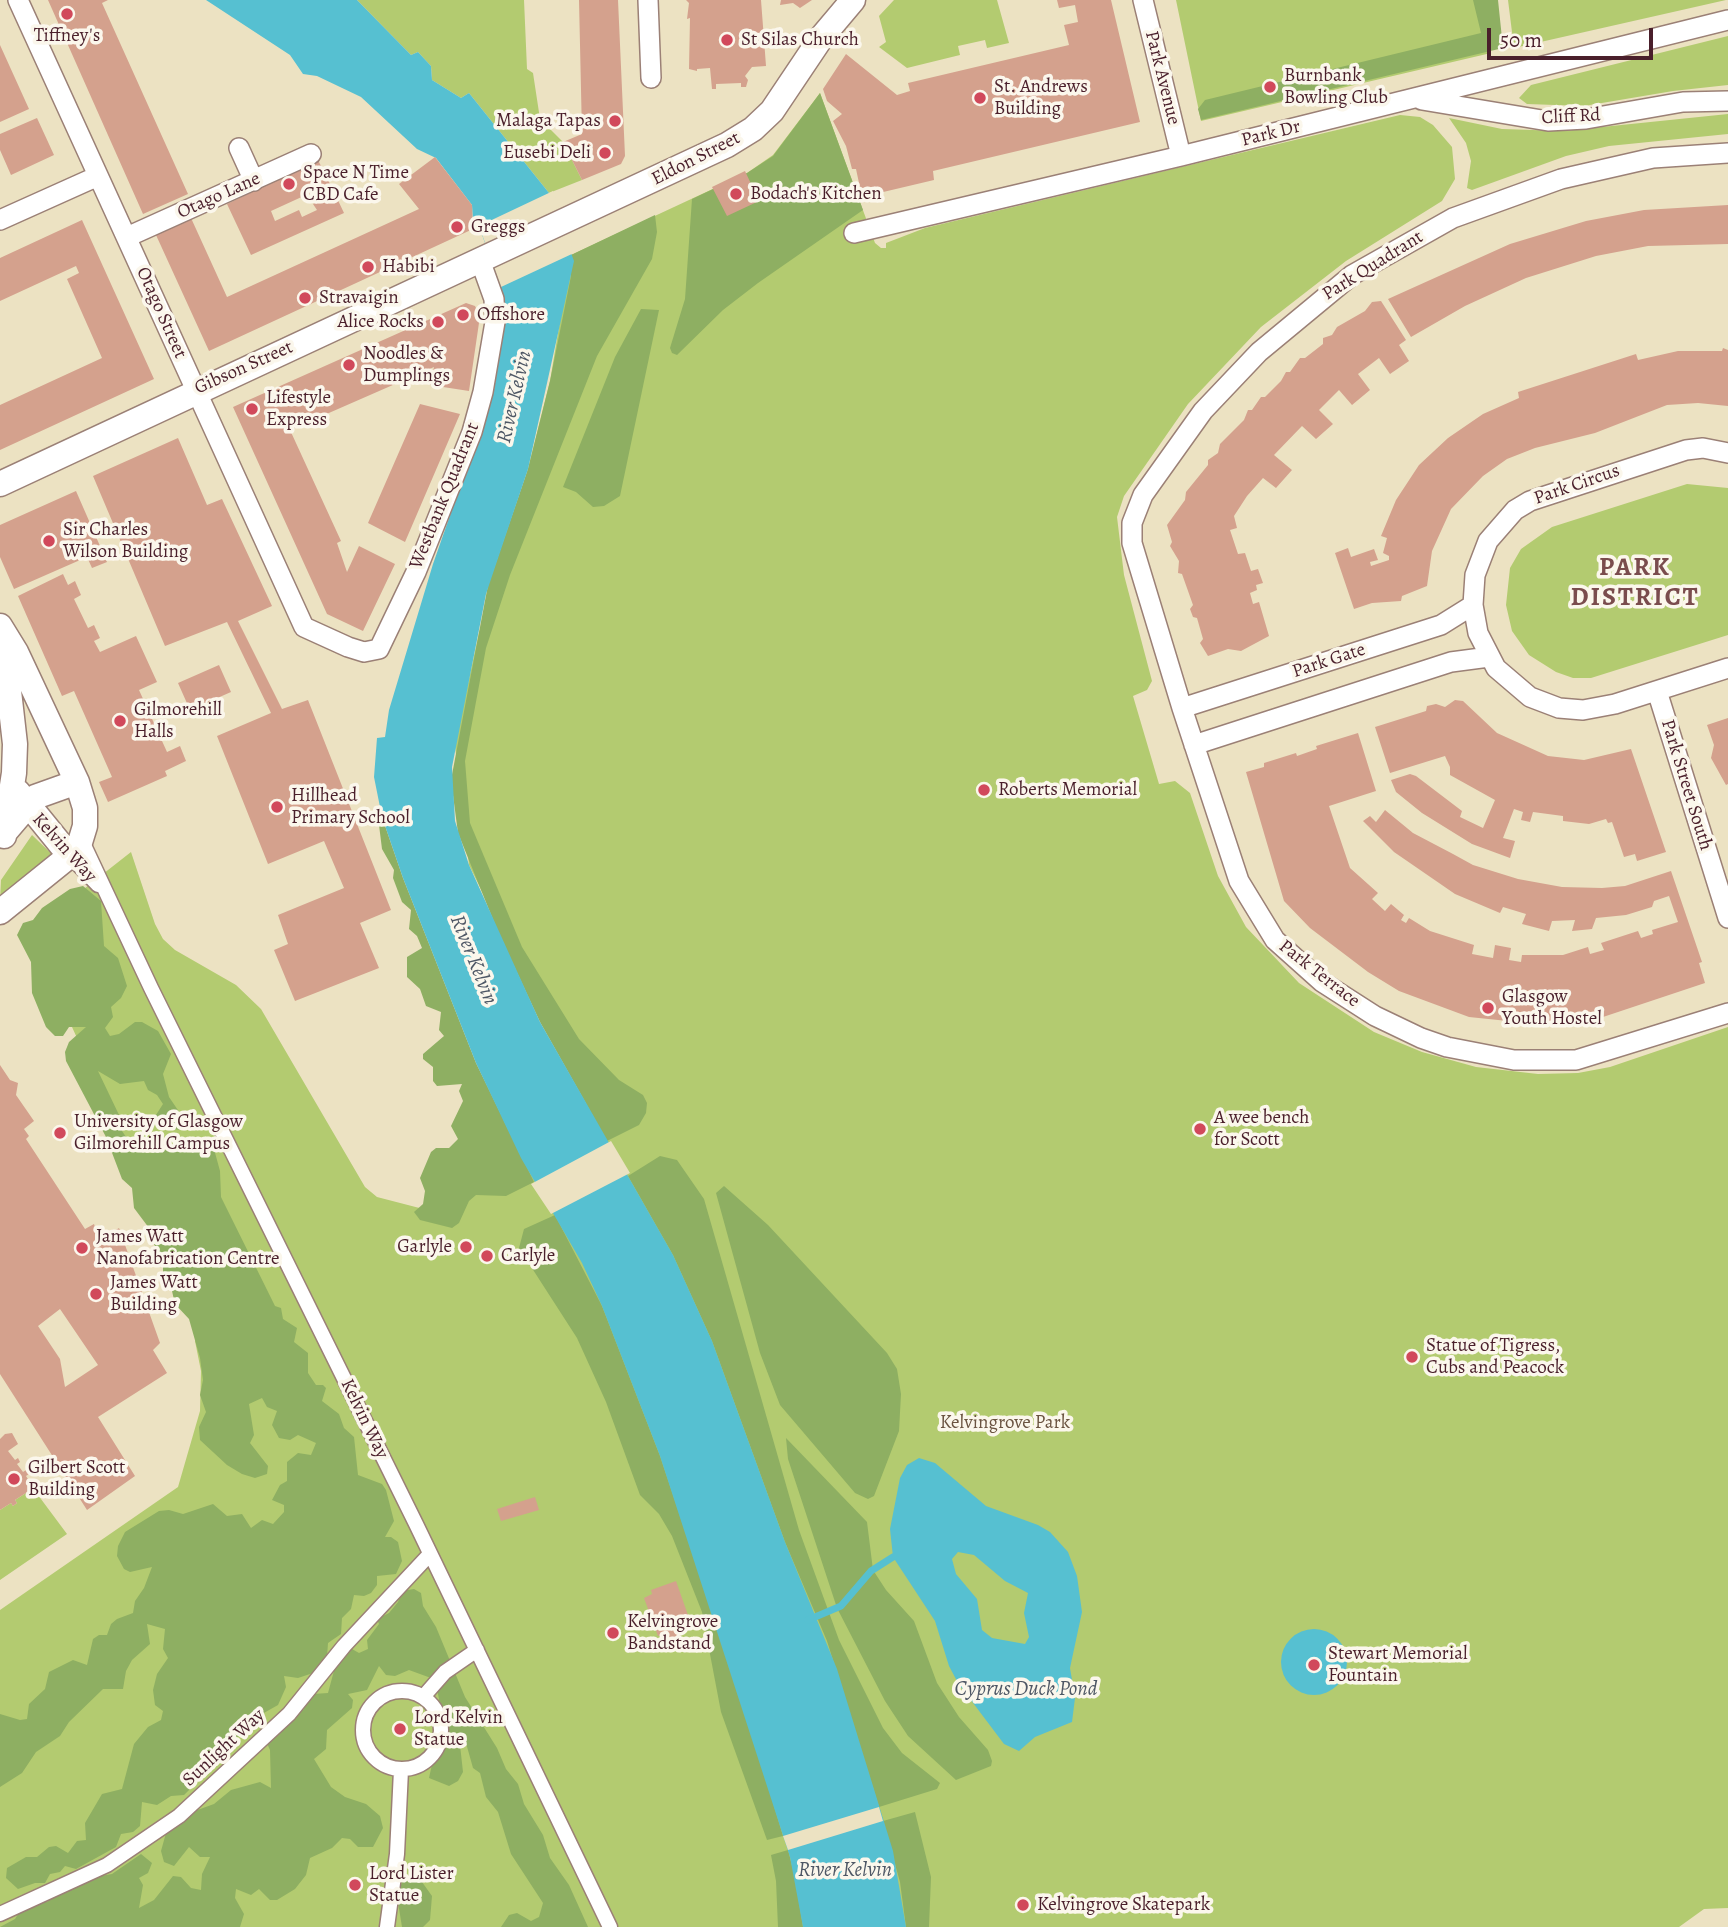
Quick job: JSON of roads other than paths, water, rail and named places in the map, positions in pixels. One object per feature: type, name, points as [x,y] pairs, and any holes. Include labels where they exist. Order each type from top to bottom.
[{"type":"street","name":"Otago Street","points":[[18,0],[304,627]]},
{"type":"street","points":[[648,0],[651,78]]},
{"type":"street","name":"Eldon Street","points":[[484,258],[715,151],[753,129],[772,111],[821,38],[853,0]]},
{"type":"street","name":"Park Avenue","points":[[1143,0],[1181,156]]},
{"type":"street","name":"Park Dr","points":[[854,233],[1181,156],[1728,20]]},
{"type":"street","name":"Cliff Rd","points":[[1414,98],[1548,121],[1586,119],[1683,102],[1728,101]]},
{"type":"street","points":[[239,148],[254,181]]},
{"type":"street","name":"Park Quadrant","points":[[1132,543],[1132,523],[1143,495],[1203,411],[1259,352],[1352,275],[1453,218],[1562,179],[1653,159],[1728,153]]},
{"type":"street","name":"Otago Lane","points":[[127,237],[311,155]]},
{"type":"street","points":[[0,220],[99,176]]},
{"type":"street","name":"Gibson Street","points":[[0,484],[196,390],[484,258]]},
{"type":"street","name":"Westbank Quadrant","points":[[304,627],[364,652],[379,649],[416,572],[461,462],[484,392],[495,308],[484,258]]},
{"type":"street","name":"Park Circus","points":[[1728,453],[1703,448],[1686,450],[1530,501],[1515,510],[1488,541],[1475,575],[1473,605],[1478,633],[1496,668],[1530,697],[1559,708],[1596,708],[1728,668]]},
{"type":"street","name":"Park Terrace","points":[[1132,543],[1228,854],[1261,921],[1275,940],[1305,968],[1348,1000],[1395,1027],[1447,1047],[1514,1060],[1565,1061],[1608,1051],[1728,1013]]},
{"type":"street","name":"Park Gate","points":[[1182,708],[1441,625],[1473,605]]},
{"type":"street","points":[[0,626],[16,652],[77,782],[85,808],[76,848],[0,912]]},
{"type":"street","name":"Park Gate","points":[[1194,746],[1451,662],[1489,657]]},
{"type":"street","points":[[0,658],[12,713],[12,783],[2,840]]},
{"type":"street","name":"Park Street South","points":[[1657,691],[1728,918]]},
{"type":"street","points":[[2,840],[26,805],[50,790],[77,782]]},
{"type":"street","name":"Kelvin Way","points":[[12,783],[26,805],[76,848],[115,913],[610,1927]]},
{"type":"street","name":"Sunlight Way","points":[[0,1914],[107,1865],[179,1816],[289,1714],[344,1646],[430,1554]]},
{"type":"street","points":[[423,1697],[434,1682],[477,1650]]},
{"type":"street","points":[[398,1692],[423,1697],[439,1717],[440,1742],[425,1762],[401,1770],[388,1767],[369,1751],[363,1726],[367,1713],[385,1695],[398,1692]]},
{"type":"street","points":[[387,1927],[397,1854],[401,1770]]},
{"type":"water","name":"River Kelvin","points":[[206,0],[357,0],[411,55],[418,52],[431,66],[432,80],[461,98],[469,93],[549,193],[574,261],[528,469],[486,594],[452,767],[455,821],[469,865],[540,1022],[673,1255],[712,1341],[785,1542],[837,1669],[893,1851],[906,1927],[803,1927],[790,1857],[660,1456],[602,1306],[582,1263],[521,1158],[476,1063],[403,878],[382,817],[374,777],[377,738],[385,737],[389,710],[433,564],[494,390],[501,345],[501,287],[477,221],[473,222],[472,205],[436,158],[417,149],[361,97],[317,76],[303,74],[290,55]]},
{"type":"water","name":"Cyprus Duck Pond","points":[[919,1458],[935,1463],[986,1506],[1038,1525],[1050,1532],[1068,1552],[1077,1576],[1082,1612],[1070,1668],[1075,1698],[1072,1722],[1035,1737],[1019,1751],[1004,1744],[958,1683],[949,1666],[935,1621],[893,1557],[890,1529],[900,1478],[907,1465]],"holes":[[[958,1552],[974,1555],[1005,1581],[1028,1593],[1024,1613],[1029,1637],[1025,1644],[992,1638],[982,1630],[977,1599],[956,1574],[952,1559]]]},
{"type":"water","name":"Stewart Memorial Fountain","points":[[1314,1629],[1337,1639],[1347,1662],[1337,1685],[1314,1695],[1291,1685],[1281,1662],[1291,1639]]},
{"type":"waterway","points":[[808,1620],[841,1606],[871,1571],[893,1557]]},
{"type":"place","name":"Tiffney's","points":[[67,14]]},
{"type":"place","name":"St Silas Church","points":[[727,40]]},
{"type":"place","name":"Burnbank Bowling Club","points":[[1270,87]]},
{"type":"place","name":"St. Andrews Building","points":[[980,98]]},
{"type":"place","name":"Malaga Tapas","points":[[615,121]]},
{"type":"place","name":"Eusebi Deli","points":[[605,153]]},
{"type":"place","name":"Space N Time CBD Cafe","points":[[289,184]]},
{"type":"place","name":"Bodach's Kitchen","points":[[736,194]]},
{"type":"place","name":"Greggs","points":[[457,227]]},
{"type":"place","name":"Habibi","points":[[368,267]]},
{"type":"place","name":"Stravaigin","points":[[305,298]]},
{"type":"place","name":"Offshore","points":[[463,315]]},
{"type":"place","name":"Alice Rocks","points":[[438,322]]},
{"type":"place","name":"Noodles & Dumplings","points":[[349,365]]},
{"type":"place","name":"Lifestyle Express","points":[[252,409]]},
{"type":"place","name":"Sir Charles Wilson Building","points":[[49,541]]},
{"type":"place","name":"Gilmorehill Halls","points":[[120,721]]},
{"type":"place","name":"Roberts Memorial","points":[[984,790]]},
{"type":"place","name":"Hillhead Primary School","points":[[277,807]]},
{"type":"place","name":"Glasgow Youth Hostel","points":[[1488,1008]]},
{"type":"place","name":"A wee bench for Scott","points":[[1200,1129]]},
{"type":"place","name":"University of Glasgow Gilmorehill Campus","points":[[60,1133]]},
{"type":"place","name":"Garlyle","points":[[466,1247]]},
{"type":"place","name":"James Watt Nanofabrication Centre","points":[[82,1248]]},
{"type":"place","name":"Carlyle","points":[[487,1256]]},
{"type":"place","name":"James Watt Building","points":[[96,1294]]},
{"type":"place","name":"Statue of Tigress, Cubs and Peacock","points":[[1412,1357]]},
{"type":"place","name":"Gilbert Scott Building","points":[[14,1479]]},
{"type":"place","name":"Kelvingrove Bandstand","points":[[613,1633]]},
{"type":"place","name":"Stewart Memorial Fountain","points":[[1314,1665]]},
{"type":"place","name":"Lord Kelvin Statue","points":[[400,1729]]},
{"type":"place","name":"Lord Lister Statue","points":[[355,1885]]},
{"type":"place","name":"Kelvingrove Skatepark","points":[[1023,1905]]},
{"type":"district","name":"PARK DISTRICT","points":[[1635,584]]},
{"type":"park label","name":"Kelvingrove Park","points":[[1005,1423]]}]
